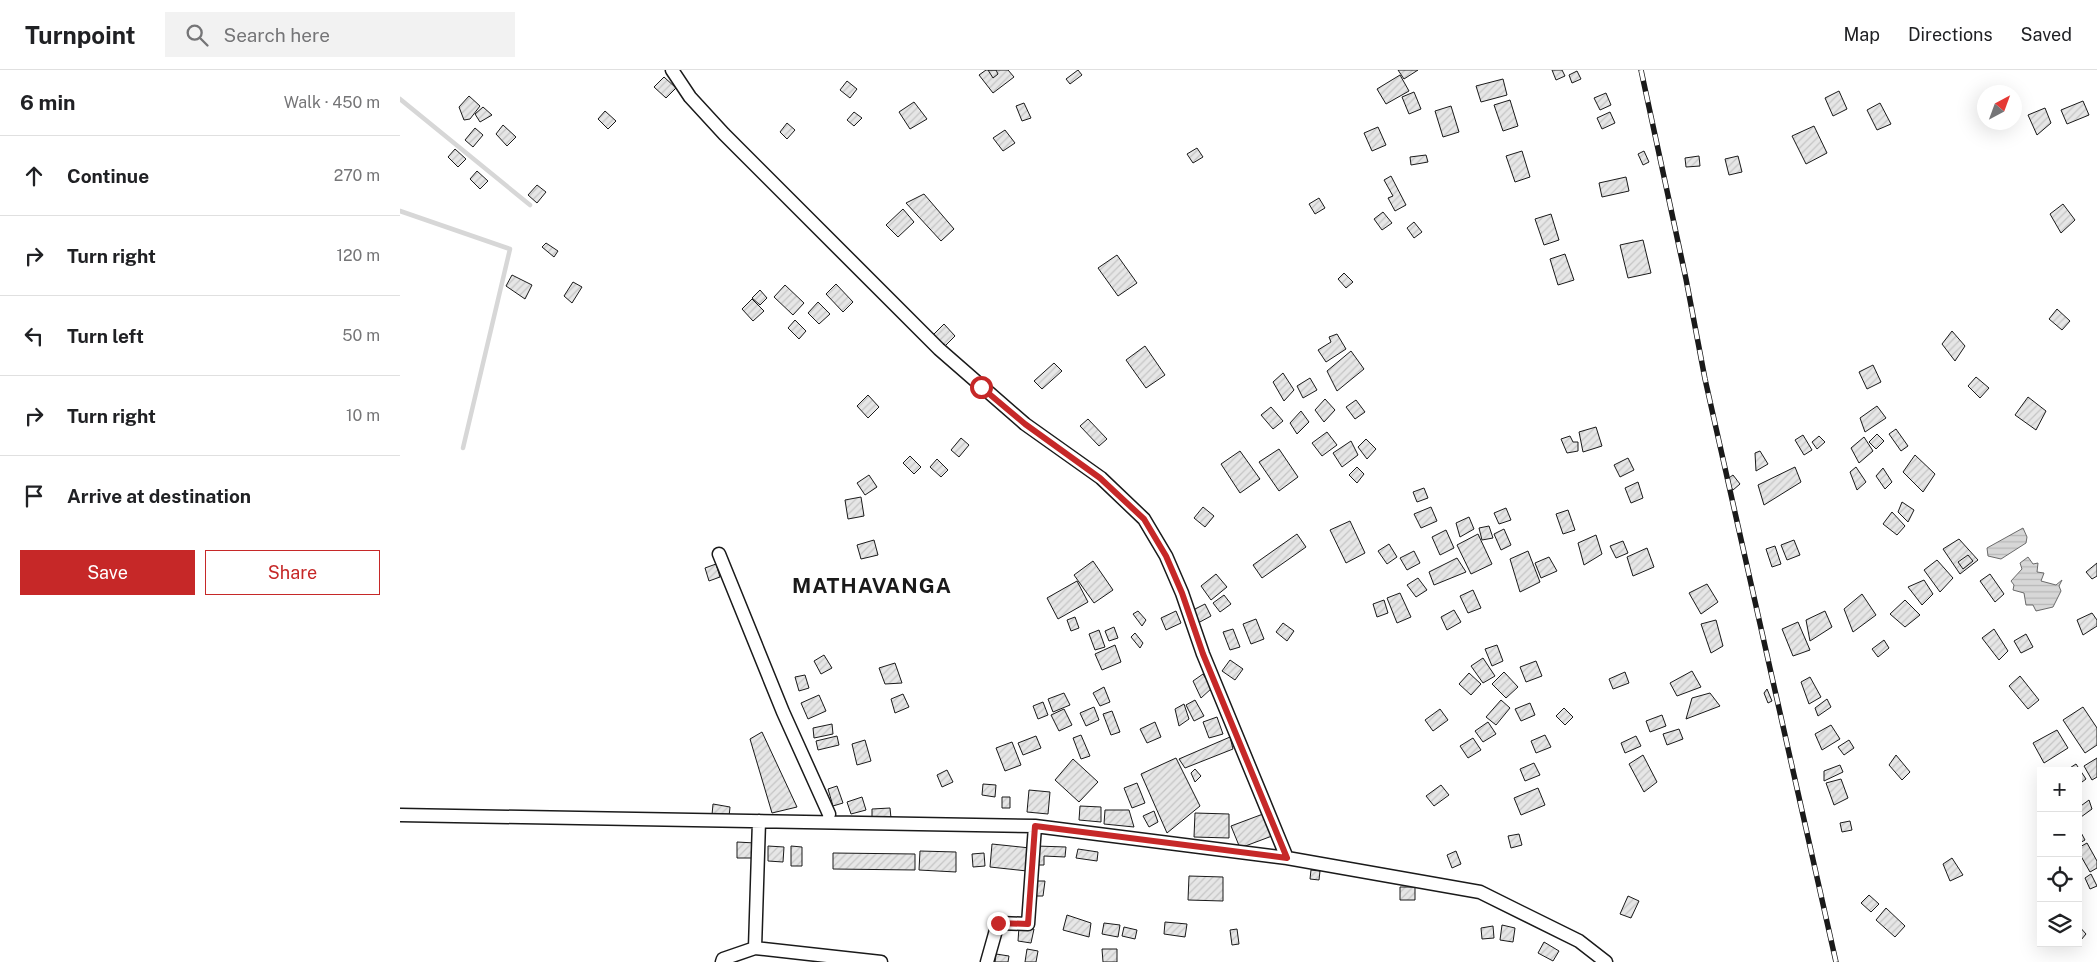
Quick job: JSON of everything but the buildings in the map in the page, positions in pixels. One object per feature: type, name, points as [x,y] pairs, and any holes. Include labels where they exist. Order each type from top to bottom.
[{"type":"street","points":[[672,70],[690,97],[724,134],[939,349],[1025,424],[1100,478],[1144,519],[1166,556],[1182,593],[1203,654],[1287,858]]},
{"type":"street","points":[[719,554],[783,712],[829,814]]},
{"type":"street","points":[[400,815],[1035,826],[1287,858],[1480,892],[1578,941],[1606,962]]},
{"type":"street","points":[[755,948],[759,821]]},
{"type":"street","points":[[987,962],[998,923],[1028,924],[1035,826]]},
{"type":"street","points":[[719,961],[755,948],[881,962]]},
{"type":"shaded area","points":[[2023,528],[2027,537],[2026,543],[2001,559],[1988,556],[1987,548]]},
{"type":"shaded area","points":[[2028,557],[2033,564],[2038,563],[2037,572],[2044,573],[2041,581],[2056,585],[2062,580],[2059,586],[2061,591],[2053,607],[2036,611],[2033,605],[2026,605],[2024,593],[2013,590],[2014,585],[2011,581],[2022,569],[2020,563]]},
{"type":"waterway","points":[[400,99],[530,205]]},
{"type":"waterway","points":[[400,211],[510,249],[463,448]]},
{"type":"railway","points":[[1641,70],[1686,279],[1705,379],[1836,962]]},
{"type":"district","name":"MATHAVANGA","points":[[872,586]]},
{"type":"route","points":[[981,387],[1025,424],[1100,478],[1144,519],[1166,556],[1182,593],[1203,654],[1251,766],[1270,819],[1287,858],[1035,826],[1028,924],[998,923]]}]
